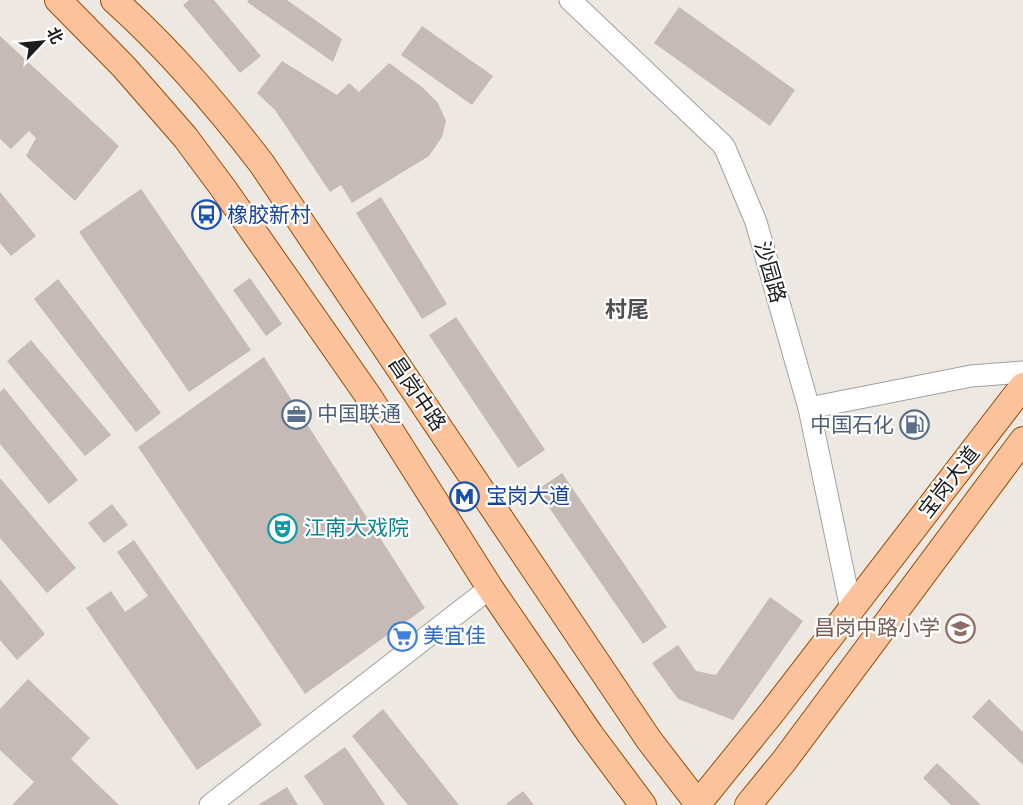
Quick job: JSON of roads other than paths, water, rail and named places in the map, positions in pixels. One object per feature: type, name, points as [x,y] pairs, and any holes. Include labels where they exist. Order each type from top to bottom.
[{"type":"main road","name":"昌岗中路","points":[[58,0],[124,67],[185,137],[223,188],[369,397],[490,588],[590,734],[643,805]]},
{"type":"main road","name":"昌岗中路","points":[[114,0],[162,45],[205,91],[262,164],[636,721],[698,805]]},
{"type":"main road","name":"宝岗大道","points":[[698,805],[1023,386]]},
{"type":"main road","name":"宝岗大道","points":[[748,805],[784,761],[1023,440]]},
{"type":"street","name":"沙园路","points":[[570,0],[722,144],[756,222],[809,408],[852,609]]},
{"type":"street","points":[[809,408],[970,376],[1023,372]]},
{"type":"street","points":[[210,805],[490,588]]},
{"type":"place","name":"橡胶新村","points":[[206,215]]},
{"type":"place","name":"中国联通","points":[[296,414]]},
{"type":"place","name":"中国石化","points":[[915,425]]},
{"type":"place","name":"宝岗大道","points":[[465,496]]},
{"type":"place","name":"江南大戏院","points":[[283,528]]},
{"type":"place","name":"昌岗中路小学","points":[[961,628]]},
{"type":"place","name":"美宜佳","points":[[402,636]]},
{"type":"district","name":"村尾","points":[[627,309]]}]
